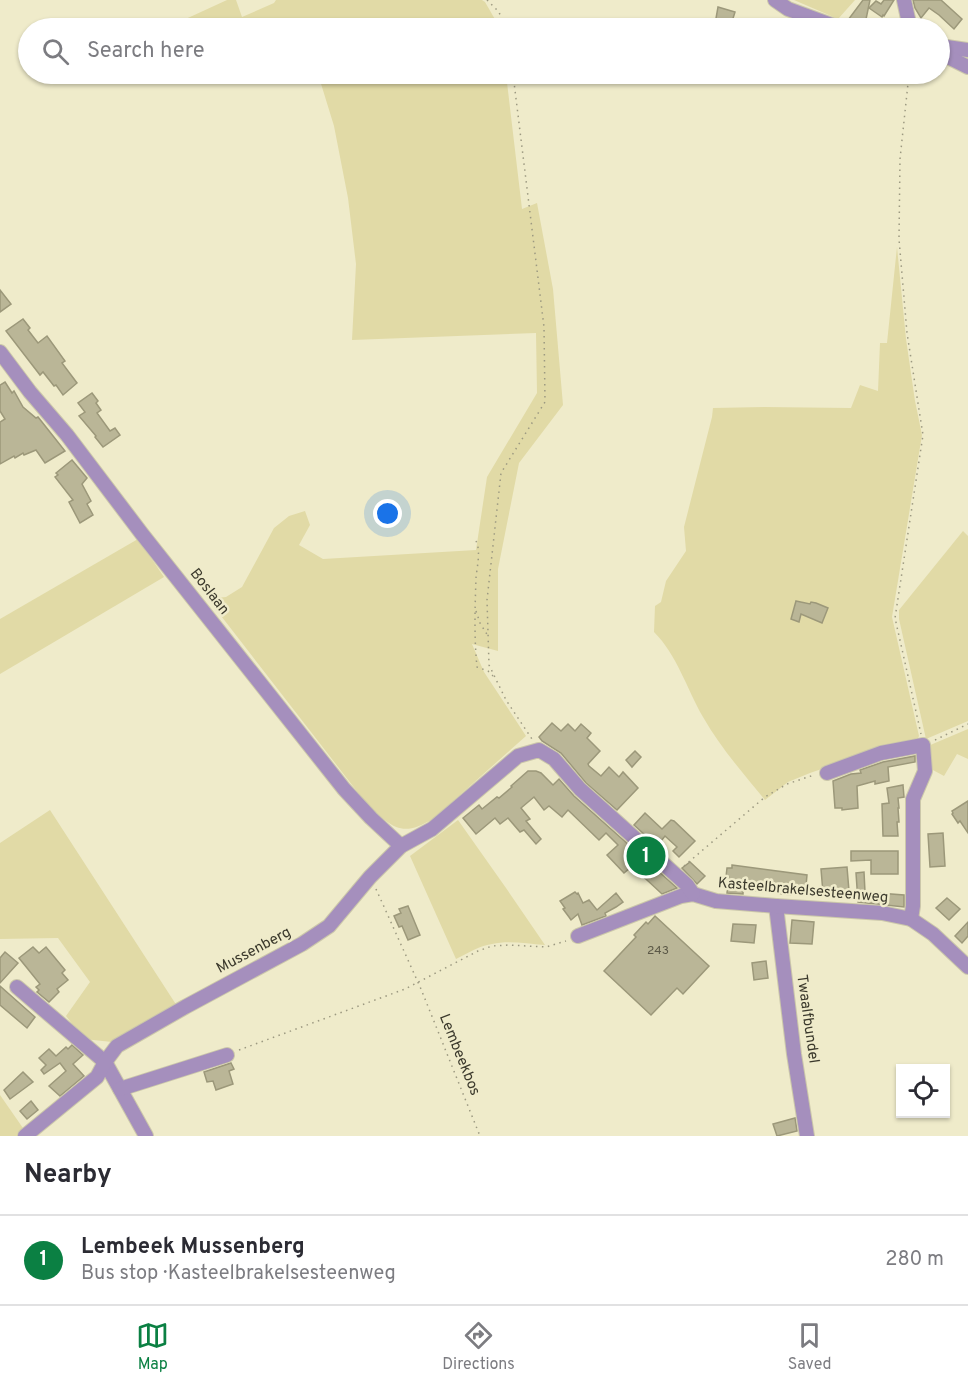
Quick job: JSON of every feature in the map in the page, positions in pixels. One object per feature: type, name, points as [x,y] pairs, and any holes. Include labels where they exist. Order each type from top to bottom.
[{"type":"street","points":[[775,0],[788,9],[813,18]]},
{"type":"street","points":[[904,0],[908,18]]},
{"type":"street","points":[[950,48],[968,50]]},
{"type":"street","points":[[950,58],[968,67]]},
{"type":"street","name":"Boslaan","points":[[0,352],[344,789],[401,846]]},
{"type":"street","points":[[827,773],[881,753],[923,745],[925,771],[913,799],[911,919]]},
{"type":"street","points":[[401,846],[432,830],[518,756],[539,750],[554,759],[580,789],[687,885],[693,894],[681,896],[578,936]]},
{"type":"street","name":"Mussenberg","points":[[25,1136],[97,1077],[117,1046],[302,944],[329,926],[370,877],[401,846]]},
{"type":"street","name":"Kasteelbrakelsesteenweg","points":[[693,894],[716,901],[882,914],[911,919],[933,934],[968,967]]},
{"type":"street","name":"Twaalfbundel","points":[[776,906],[794,1054],[807,1136]]},
{"type":"street","points":[[17,987],[105,1062],[146,1136]]},
{"type":"street","points":[[120,1089],[227,1055]]},
{"type":"path","points":[[487,0],[502,18]]},
{"type":"path","points":[[514,84],[544,327],[545,402],[501,473],[487,600],[489,664],[506,700],[539,750]]},
{"type":"path","points":[[908,84],[900,159],[899,239],[907,333],[923,435],[895,618],[923,745],[968,724]]},
{"type":"path","points":[[476,541],[478,547],[475,608],[477,667],[488,671],[496,679]]},
{"type":"path","points":[[475,608],[488,637]]},
{"type":"path","points":[[675,874],[765,797],[787,784],[809,776],[827,773]]},
{"type":"path","points":[[370,877],[417,983]]},
{"type":"path","points":[[227,1055],[405,989],[492,946],[546,947],[578,936]]},
{"type":"path","name":"Lembeekbos","points":[[417,983],[480,1136]]},
{"type":"shaded area","points":[[227,0],[236,0],[242,17],[276,0],[482,0],[494,18],[188,18]]},
{"type":"shaded area","points":[[794,0],[855,0],[839,18]]},
{"type":"shaded area","points":[[321,84],[507,84],[522,209],[537,203],[553,289],[563,405],[519,463],[498,569],[498,651],[472,644],[484,672],[526,736],[434,818],[413,828],[405,829],[390,824],[366,803],[208,599],[226,597],[242,587],[274,528],[289,516],[305,511],[310,525],[299,545],[323,559],[476,550],[487,477],[537,393],[536,333],[352,340],[356,264],[348,198],[334,126]]},
{"type":"shaded area","points":[[897,247],[906,339],[922,435],[892,617],[919,736],[916,743],[885,747],[788,782],[765,800],[732,760],[710,728],[669,651],[654,632],[655,606],[661,602],[666,581],[686,551],[684,527],[713,408],[851,408],[860,385],[878,391],[880,343],[887,343]]},
{"type":"shaded area","points":[[963,531],[968,536],[968,721],[926,739],[899,619],[899,610]]},
{"type":"shaded area","points":[[138,539],[164,577],[0,674],[0,619]]},
{"type":"shaded area","points":[[968,729],[968,759],[957,754],[944,776],[931,769],[928,746]]},
{"type":"shaded area","points":[[50,810],[177,1006],[112,1042],[84,1039],[66,1016],[90,982],[58,938],[0,939],[0,843]]},
{"type":"shaded area","points":[[458,820],[545,945],[498,943],[478,948],[456,959],[410,856]]},
{"type":"shaded area","points":[[0,1095],[25,1131],[19,1136],[0,1136]]},
{"type":"building","points":[[863,0],[870,0],[866,18],[850,18]]},
{"type":"building","points":[[884,0],[894,0],[882,17],[869,8],[876,1],[881,4]]},
{"type":"building","points":[[913,0],[941,0],[962,19],[954,29],[950,25],[950,18],[942,18],[929,8],[921,18]]},
{"type":"building","points":[[718,7],[735,12],[733,18],[716,18]]},
{"type":"building","points":[[0,290],[11,304],[0,312]]},
{"type":"building","points":[[23,319],[38,343],[47,336],[65,361],[62,363],[77,383],[63,395],[43,372],[40,375],[6,331]]},
{"type":"building","points":[[5,382],[12,393],[14,391],[23,407],[36,418],[38,417],[65,451],[45,463],[36,450],[24,455],[23,453],[15,458],[14,456],[0,464],[0,422],[5,419],[0,411],[0,385]]},
{"type":"building","points":[[92,393],[101,410],[97,413],[110,431],[115,428],[120,435],[103,447],[79,416],[85,412],[78,403]]},
{"type":"building","points":[[72,460],[87,478],[82,484],[91,501],[87,504],[93,515],[80,523],[69,502],[73,500],[55,477],[58,475],[56,473]]},
{"type":"building","points":[[796,601],[816,603],[828,608],[822,623],[801,614],[799,622],[791,619]]},
{"type":"building","points":[[552,723],[561,731],[568,724],[575,731],[581,724],[591,733],[587,738],[600,751],[588,764],[589,766],[601,776],[609,767],[619,777],[623,772],[638,788],[617,810],[586,783],[561,753],[539,737]]},
{"type":"building","points":[[635,751],[641,757],[632,767],[626,760]]},
{"type":"building","points":[[915,756],[915,762],[888,767],[889,781],[875,784],[875,781],[857,786],[858,808],[842,810],[842,808],[835,808],[833,781],[861,773],[860,770],[883,762]]},
{"type":"building","points":[[528,771],[541,773],[553,785],[559,779],[574,796],[677,888],[662,894],[634,868],[624,873],[607,855],[618,845],[606,833],[599,840],[568,810],[562,817],[549,806],[544,810],[534,797],[521,808],[530,819],[526,821],[541,839],[536,844],[524,830],[520,832],[508,818],[500,824],[495,818],[476,834],[463,818],[479,805],[482,809],[497,797],[499,798]]},
{"type":"building","points":[[903,785],[904,797],[898,798],[898,836],[883,836],[882,804],[889,803],[887,788]]},
{"type":"building","points":[[968,801],[968,833],[960,821],[958,823],[952,811]]},
{"type":"building","points":[[645,813],[662,829],[671,820],[674,821],[695,841],[679,857],[673,851],[677,847],[665,836],[657,846],[634,825]]},
{"type":"building","points":[[943,833],[945,866],[930,867],[928,834]]},
{"type":"building","points":[[851,851],[898,851],[898,874],[871,874],[871,860],[851,861]]},
{"type":"building","points":[[690,862],[705,876],[697,884],[682,868]]},
{"type":"building","points":[[732,865],[807,875],[806,886],[792,885],[791,895],[743,889],[743,894],[727,893],[729,877],[726,877],[727,868],[732,868]]},
{"type":"building","points":[[847,867],[849,891],[823,893],[821,869]]},
{"type":"building","points":[[864,872],[865,892],[904,895],[904,907],[858,902],[856,873]]},
{"type":"building","points":[[575,892],[578,893],[583,903],[589,900],[597,910],[616,893],[623,902],[605,913],[606,916],[582,925],[578,914],[571,920],[560,901]]},
{"type":"building","points":[[947,898],[960,909],[949,920],[936,908]]},
{"type":"building","points":[[408,906],[420,935],[408,940],[402,926],[399,927],[394,916],[401,913],[399,909]]},
{"type":"building","points":[[655,916],[709,966],[683,994],[677,988],[651,1015],[604,971],[636,937],[634,935],[646,922],[648,924]]},
{"type":"building","points":[[792,920],[814,922],[812,944],[790,943]]},
{"type":"building","points":[[968,922],[968,936],[962,943],[955,936]]},
{"type":"building","points":[[733,924],[756,925],[754,943],[731,941]]},
{"type":"building","points":[[33,947],[39,953],[46,947],[65,970],[62,973],[68,980],[57,989],[59,992],[49,1002],[37,992],[39,990],[36,987],[40,984],[19,958]]},
{"type":"building","points":[[5,952],[18,963],[0,983],[0,958]]},
{"type":"building","points":[[766,961],[768,978],[754,980],[752,963]]},
{"type":"building","points":[[0,986],[35,1017],[27,1028],[0,1005]]},
{"type":"building","points":[[72,1045],[83,1055],[73,1064],[84,1076],[60,1096],[49,1086],[66,1071],[60,1063],[44,1074],[41,1070],[46,1065],[39,1058],[49,1049],[56,1056]]},
{"type":"building","points":[[231,1063],[234,1069],[229,1071],[233,1084],[216,1090],[213,1081],[207,1082],[204,1072]]},
{"type":"building","points":[[23,1072],[33,1082],[10,1099],[4,1090]]},
{"type":"building","points":[[31,1101],[38,1110],[27,1119],[20,1111]]},
{"type":"building","points":[[795,1118],[797,1131],[777,1136],[773,1124]]},
{"type":"place","name":"Lembeek Mussenberg","points":[[646,856]]}]
